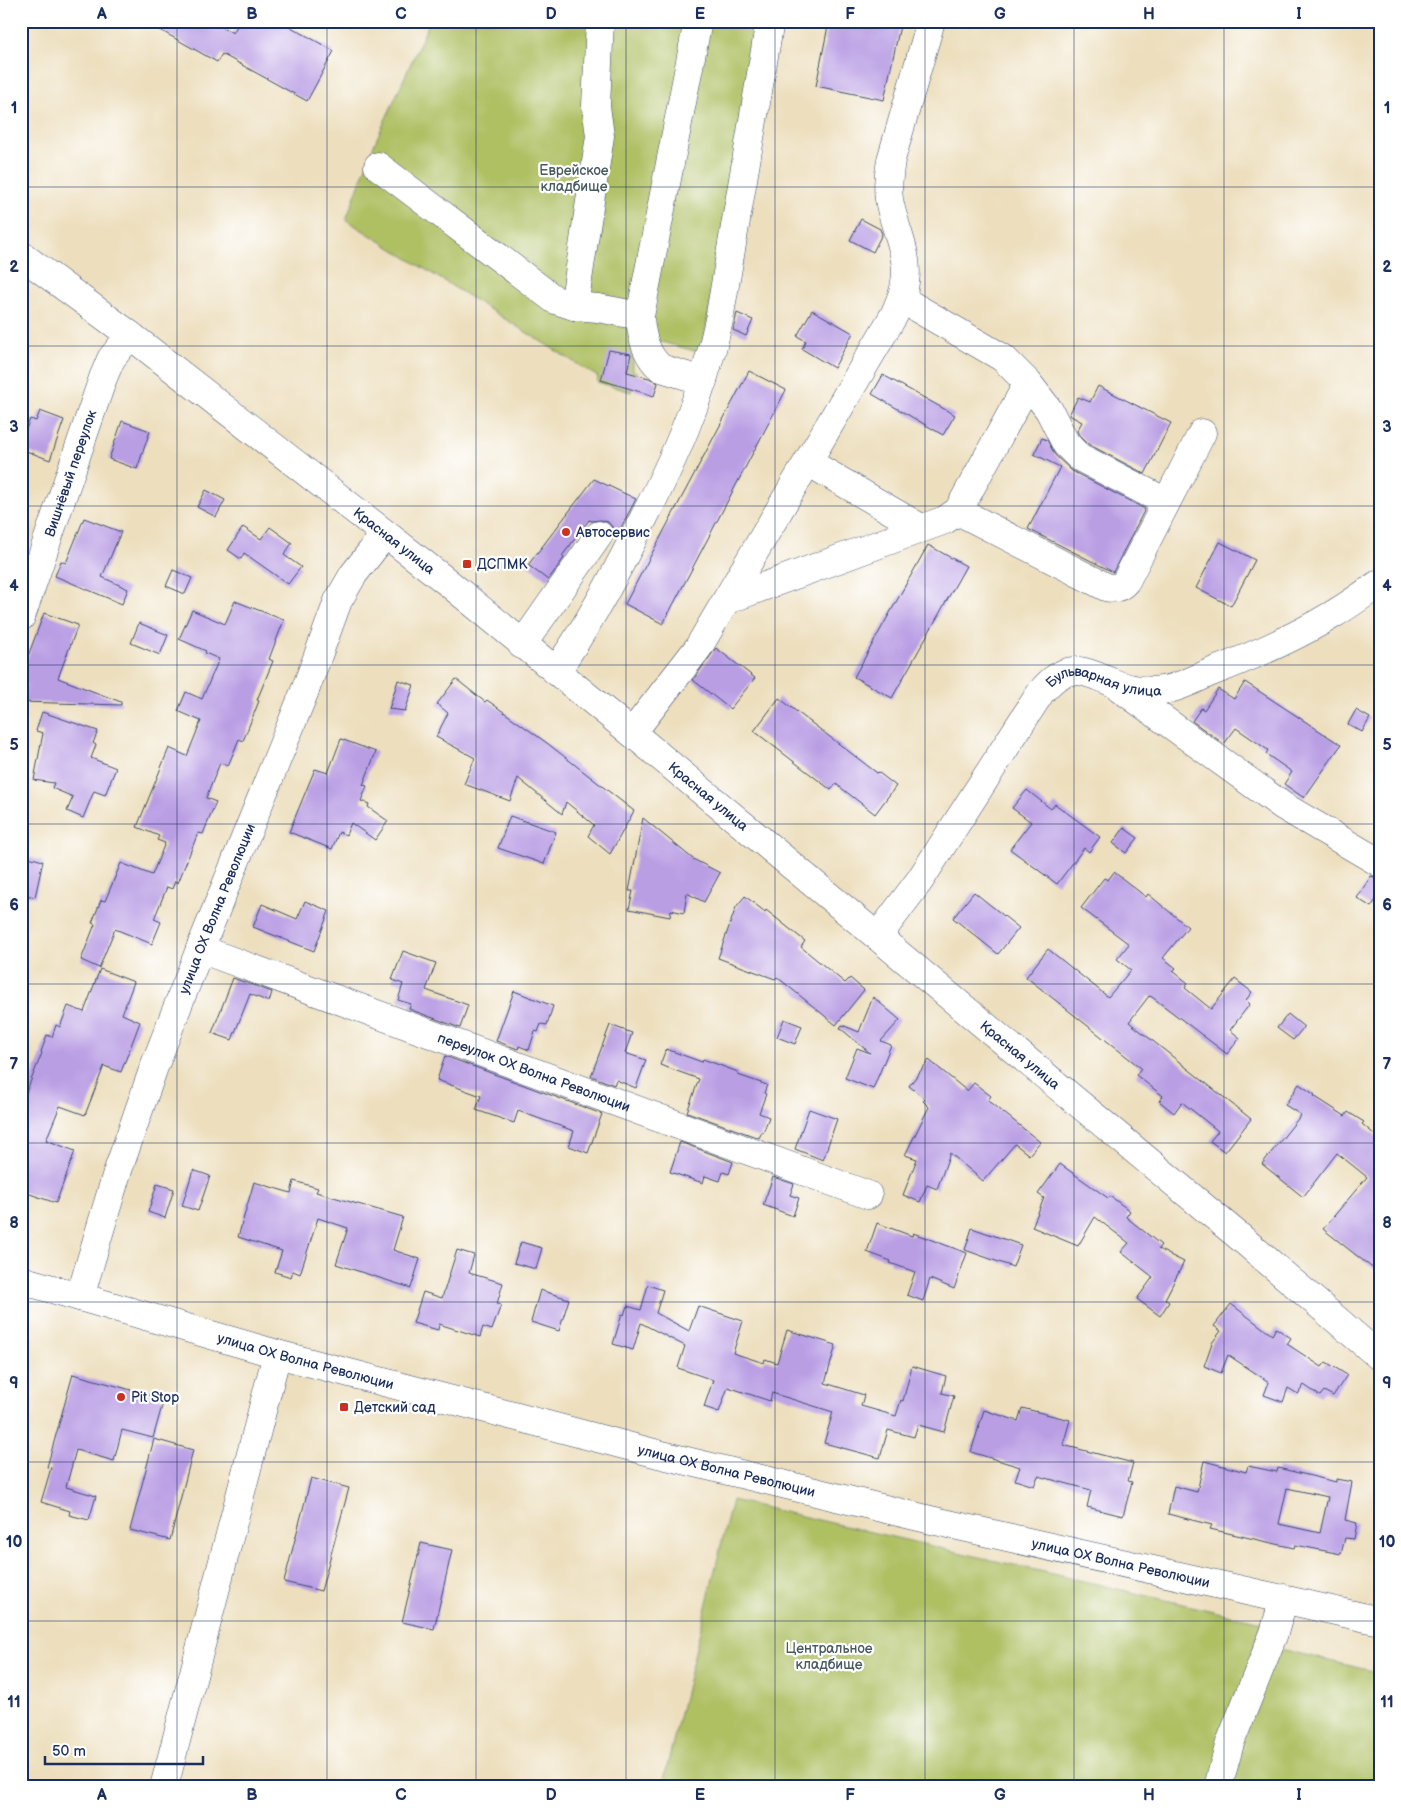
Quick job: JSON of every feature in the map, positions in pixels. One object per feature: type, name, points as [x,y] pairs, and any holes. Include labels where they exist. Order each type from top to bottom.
[{"type":"street","points":[[574,306],[600,136],[596,106],[600,21]]},
{"type":"street","points":[[698,21],[640,316],[643,337],[656,364],[661,368],[703,382]]},
{"type":"street","points":[[556,671],[582,633],[610,585],[679,446],[703,382],[718,320],[770,21]]},
{"type":"street","points":[[632,733],[698,648],[894,315],[901,299],[906,281],[906,263],[889,199],[888,180],[891,160],[931,21]]},
{"type":"street","points":[[378,166],[555,300],[574,306],[640,316]]},
{"type":"street","name":"Красная улица","points":[[21,255],[130,335],[446,581],[878,936],[1255,1250],[1380,1357]]},
{"type":"street","points":[[901,299],[1003,358],[1028,383],[1049,410],[1066,444],[1079,457],[1166,502]]},
{"type":"street","name":"Вишнёвый переулок","points":[[21,617],[103,378],[111,360],[130,335]]},
{"type":"street","points":[[727,600],[944,520],[958,512],[1028,383]]},
{"type":"street","points":[[958,512],[1106,587],[1114,589],[1121,587],[1126,581],[1202,433]]},
{"type":"street","points":[[808,462],[921,528]]},
{"type":"street","name":"улица ОХ Волна Революции","points":[[80,1297],[131,1132],[200,949],[274,770],[338,601],[349,581],[385,534]]},
{"type":"street","points":[[522,645],[599,535]]},
{"type":"street","name":"Бульварная улица","points":[[878,936],[920,880],[1041,692],[1060,674],[1082,671],[1112,683],[1134,689],[1165,690],[1230,665],[1301,632],[1333,614],[1380,583]]},
{"type":"street","points":[[1112,683],[1283,806],[1380,864]]},
{"type":"street","name":"переулок ОХ Волна Революции","points":[[200,949],[868,1195]]},
{"type":"street","name":"улица ОХ Волна Революции","points":[[21,1280],[277,1354],[667,1456],[931,1520],[1380,1621]]},
{"type":"street","points":[[164,1787],[277,1354]]},
{"type":"street","points":[[1218,1787],[1233,1735],[1274,1633],[1284,1598]]},
{"type":"green space","name":"Еврейское кладбище","points":[[430,21],[758,21],[702,353],[633,334],[633,371],[637,372],[631,392],[597,382],[598,377],[346,220],[373,147]]},
{"type":"green space","name":"Центральное кладбище","points":[[732,1500],[1261,1622],[1256,1643],[1380,1673],[1380,1787],[662,1787]]},
{"type":"building","points":[[144,21],[211,21],[233,33],[240,21],[280,21],[334,51],[307,101],[222,54],[217,62]]},
{"type":"building","points":[[829,21],[901,21],[884,100],[816,86]]},
{"type":"building","points":[[861,219],[880,229],[882,234],[873,252],[850,240]]},
{"type":"building","points":[[812,310],[853,333],[834,368],[802,349],[806,341],[797,336]]},
{"type":"building","points":[[737,313],[753,320],[746,336],[733,330]]},
{"type":"building","points":[[609,350],[631,354],[627,372],[649,378],[658,383],[654,396],[601,380]]},
{"type":"building","points":[[749,371],[786,390],[663,624],[625,604]]},
{"type":"building","points":[[883,375],[955,415],[943,435],[872,394]]},
{"type":"building","points":[[1098,386],[1171,423],[1145,474],[1088,444],[1079,435],[1077,431],[1082,422],[1069,415],[1078,397],[1090,402]]},
{"type":"building","points":[[40,411],[64,420],[50,460],[21,449],[21,442],[30,419],[36,421]]},
{"type":"building","points":[[122,421],[150,431],[137,469],[109,459]]},
{"type":"building","points":[[1042,438],[1047,440],[1055,455],[1072,471],[1145,509],[1113,572],[1028,529],[1060,467],[1034,454]]},
{"type":"building","name":"Автосервис","points":[[594,479],[636,499],[616,537],[613,528],[608,522],[589,520],[562,556],[564,558],[548,580],[528,565]]},
{"type":"building","points":[[206,490],[225,500],[216,517],[197,507]]},
{"type":"building","points":[[84,518],[121,532],[102,577],[128,589],[122,604],[55,576],[61,561],[66,563]]},
{"type":"building","points":[[243,527],[261,539],[270,527],[292,543],[284,555],[301,567],[288,584],[244,553],[241,559],[228,550]]},
{"type":"building","points":[[1220,542],[1255,560],[1231,606],[1196,588]]},
{"type":"building","points":[[928,545],[966,566],[892,698],[854,677]]},
{"type":"building","points":[[173,570],[192,578],[185,594],[166,586]]},
{"type":"building","points":[[235,601],[284,620],[269,659],[273,661],[257,700],[259,701],[243,741],[239,739],[228,766],[220,763],[206,798],[216,802],[203,834],[198,833],[178,883],[175,881],[172,889],[167,887],[154,919],[161,922],[152,944],[115,929],[99,968],[81,960],[95,924],[92,923],[101,900],[105,901],[121,863],[152,875],[165,843],[157,840],[159,836],[137,827],[169,748],[187,756],[201,721],[178,711],[186,692],[202,699],[219,659],[179,639],[192,610],[225,624]]},
{"type":"building","points":[[44,613],[78,625],[58,678],[121,702],[121,705],[21,702],[26,684],[21,682],[21,675]]},
{"type":"building","points":[[139,623],[168,635],[160,655],[131,643]]},
{"type":"building","points":[[716,648],[755,678],[730,709],[693,680]]},
{"type":"building","points":[[456,679],[485,702],[487,700],[547,743],[634,811],[610,854],[588,836],[594,825],[566,802],[562,814],[518,778],[510,801],[464,784],[475,758],[436,737],[448,713],[437,704]]},
{"type":"building","points":[[398,680],[414,685],[405,711],[389,709]]},
{"type":"building","points":[[1245,682],[1341,745],[1304,798],[1284,784],[1292,772],[1266,754],[1268,750],[1236,728],[1224,744],[1192,721],[1201,708],[1204,710],[1218,689],[1234,699]]},
{"type":"building","points":[[779,698],[896,786],[875,814],[836,784],[831,790],[754,731]]},
{"type":"building","points":[[1356,710],[1370,718],[1362,732],[1348,724]]},
{"type":"building","points":[[42,712],[98,731],[93,743],[96,745],[91,758],[116,768],[105,795],[94,791],[83,818],[67,811],[73,797],[52,788],[54,783],[34,780],[43,733],[36,731]]},
{"type":"building","points":[[341,739],[376,752],[363,785],[367,786],[361,801],[369,804],[368,807],[388,821],[375,840],[351,823],[346,835],[339,832],[332,849],[289,832],[315,769],[328,773]]},
{"type":"building","points":[[1027,790],[1051,809],[1055,804],[1100,837],[1089,852],[1084,848],[1057,884],[1010,849],[1031,822],[1012,808]]},
{"type":"building","points":[[510,816],[556,832],[544,864],[498,848]]},
{"type":"building","points":[[643,818],[693,859],[720,873],[704,902],[687,893],[684,913],[671,910],[670,917],[629,909],[633,891],[629,891]]},
{"type":"building","points":[[1124,828],[1138,838],[1126,853],[1113,843]]},
{"type":"building","points":[[21,855],[43,861],[35,897],[21,894]]},
{"type":"building","points":[[1114,872],[1146,897],[1148,894],[1188,927],[1163,958],[1176,968],[1173,971],[1188,983],[1185,988],[1211,1009],[1235,979],[1252,992],[1246,1000],[1250,1004],[1230,1030],[1240,1038],[1227,1054],[1149,996],[1129,1022],[1251,1119],[1225,1152],[1210,1141],[1218,1131],[1182,1102],[1174,1113],[1159,1101],[1163,1096],[1136,1075],[1141,1068],[1026,977],[1048,949],[1108,997],[1131,970],[1117,959],[1129,944],[1081,908],[1104,878],[1108,880]]},
{"type":"building","points":[[1371,876],[1380,879],[1380,894],[1371,907],[1357,898]]},
{"type":"building","points":[[974,892],[1019,928],[998,954],[953,918]]},
{"type":"building","points":[[745,896],[805,941],[801,947],[845,983],[850,978],[864,990],[836,1025],[777,977],[775,979],[718,958],[736,907]]},
{"type":"building","points":[[305,901],[329,911],[314,951],[253,927],[262,904],[297,919]]},
{"type":"building","points":[[403,951],[436,963],[426,990],[468,1005],[460,1028],[409,1009],[411,1004],[398,1000],[403,984],[392,980]]},
{"type":"building","points":[[100,969],[134,982],[122,1014],[140,1022],[121,1072],[104,1066],[85,1115],[60,1106],[46,1140],[75,1151],[56,1203],[21,1191],[21,1105],[42,1053],[47,1035],[52,1037],[56,1025],[60,1027],[68,1006],[84,1012]]},
{"type":"building","points":[[233,978],[272,992],[269,1002],[250,994],[232,1040],[212,1033]]},
{"type":"building","points":[[514,991],[553,1006],[547,1025],[541,1024],[538,1032],[535,1031],[529,1050],[519,1046],[518,1049],[496,1041]]},
{"type":"building","points":[[873,997],[900,1020],[881,1041],[891,1045],[873,1089],[845,1078],[857,1048],[870,1053],[840,1028],[842,1025],[859,1032]]},
{"type":"building","points":[[1288,1014],[1304,1027],[1293,1040],[1277,1028]]},
{"type":"building","points":[[784,1019],[802,1026],[795,1044],[777,1037]]},
{"type":"building","points":[[610,1025],[632,1033],[625,1053],[646,1060],[636,1088],[616,1080],[614,1085],[591,1076]]},
{"type":"building","points":[[666,1049],[702,1062],[703,1059],[738,1072],[738,1075],[767,1085],[764,1093],[766,1094],[759,1113],[769,1117],[759,1138],[687,1112],[699,1079],[660,1065]]},
{"type":"building","points":[[445,1056],[602,1114],[588,1153],[569,1146],[574,1131],[518,1111],[514,1123],[476,1110],[481,1096],[437,1080]]},
{"type":"building","points":[[929,1060],[967,1091],[974,1083],[991,1096],[988,1100],[1040,1142],[1029,1155],[1015,1144],[983,1181],[950,1153],[937,1189],[927,1185],[920,1202],[903,1195],[917,1159],[905,1155],[929,1107],[923,1101],[925,1099],[909,1086]]},
{"type":"building","points":[[1299,1084],[1345,1116],[1348,1112],[1364,1122],[1362,1124],[1380,1139],[1380,1274],[1323,1229],[1367,1177],[1337,1153],[1303,1197],[1262,1164],[1301,1115],[1285,1105]]},
{"type":"building","points":[[809,1109],[837,1119],[823,1160],[795,1149]]},
{"type":"building","points":[[680,1142],[733,1162],[729,1174],[723,1172],[720,1181],[705,1176],[703,1183],[670,1172]]},
{"type":"building","points":[[1060,1164],[1130,1211],[1126,1217],[1161,1245],[1158,1249],[1184,1262],[1165,1299],[1169,1302],[1160,1316],[1137,1299],[1153,1277],[1121,1252],[1129,1243],[1095,1217],[1078,1246],[1032,1227],[1044,1198],[1038,1194]]},
{"type":"building","points":[[193,1170],[210,1176],[198,1211],[182,1206]]},
{"type":"building","points":[[773,1177],[794,1184],[790,1195],[799,1198],[793,1216],[763,1205]]},
{"type":"building","points":[[294,1181],[318,1188],[316,1192],[403,1217],[393,1250],[420,1259],[411,1288],[336,1264],[348,1228],[318,1218],[300,1274],[293,1271],[291,1277],[275,1272],[282,1251],[238,1237],[254,1182],[291,1193]]},
{"type":"building","points":[[157,1184],[174,1189],[165,1218],[148,1212]]},
{"type":"building","points":[[877,1223],[912,1236],[913,1233],[967,1253],[954,1289],[930,1279],[923,1301],[907,1295],[915,1272],[867,1252]]},
{"type":"building","points":[[972,1228],[1021,1245],[1013,1267],[965,1250]]},
{"type":"building","points":[[521,1242],[542,1248],[536,1269],[514,1263]]},
{"type":"building","points":[[457,1250],[474,1255],[469,1273],[503,1283],[497,1304],[501,1305],[492,1330],[483,1327],[480,1337],[439,1324],[438,1330],[413,1323],[423,1292],[442,1298]]},
{"type":"building","points":[[648,1285],[663,1290],[656,1313],[689,1331],[698,1306],[743,1321],[733,1353],[764,1363],[765,1359],[777,1363],[787,1330],[836,1345],[825,1383],[864,1395],[861,1406],[896,1416],[901,1400],[903,1401],[912,1366],[946,1376],[942,1393],[954,1396],[944,1432],[918,1425],[914,1437],[888,1430],[880,1458],[824,1443],[833,1412],[772,1393],[770,1401],[728,1387],[719,1412],[704,1407],[713,1380],[678,1368],[685,1346],[641,1323],[633,1350],[613,1344],[622,1314],[624,1315],[627,1306],[641,1310]]},
{"type":"building","points":[[540,1290],[569,1299],[559,1331],[531,1322]]},
{"type":"building","points":[[1231,1304],[1272,1335],[1276,1328],[1291,1338],[1287,1344],[1322,1367],[1326,1362],[1347,1375],[1333,1396],[1324,1391],[1320,1396],[1304,1385],[1298,1394],[1288,1388],[1283,1402],[1264,1395],[1269,1382],[1228,1355],[1221,1373],[1204,1366],[1212,1343],[1221,1331],[1214,1326]]},
{"type":"building","points":[[73,1374],[164,1399],[153,1438],[122,1430],[114,1461],[76,1450],[66,1487],[96,1496],[89,1520],[69,1515],[70,1511],[41,1502],[51,1468],[47,1467]]},
{"type":"building","points":[[1022,1408],[1070,1420],[1063,1445],[1133,1463],[1128,1481],[1132,1482],[1123,1516],[1087,1507],[1091,1490],[1038,1476],[1034,1486],[1015,1480],[1020,1467],[971,1452],[984,1410],[1018,1421]]},
{"type":"building","points":[[154,1439],[193,1450],[170,1540],[130,1530]]},
{"type":"building","points":[[1204,1461],[1246,1472],[1248,1466],[1277,1472],[1278,1468],[1336,1482],[1336,1479],[1352,1482],[1345,1520],[1357,1523],[1354,1539],[1345,1538],[1341,1554],[1295,1545],[1294,1548],[1210,1529],[1212,1525],[1168,1514],[1174,1486],[1197,1492]],"holes":[[[1287,1488],[1328,1497],[1320,1533],[1279,1524]]]},
{"type":"building","points":[[311,1478],[349,1488],[321,1591],[284,1582]]},
{"type":"building","points":[[421,1543],[452,1550],[434,1629],[402,1622]]},
{"type":"place","name":"Автосервис","points":[[566,532]]},
{"type":"place","name":"ДСПМК","points":[[467,564]]},
{"type":"place","name":"Pit Stop","points":[[121,1397]]},
{"type":"place","name":"Детский сад","points":[[344,1407]]}]
